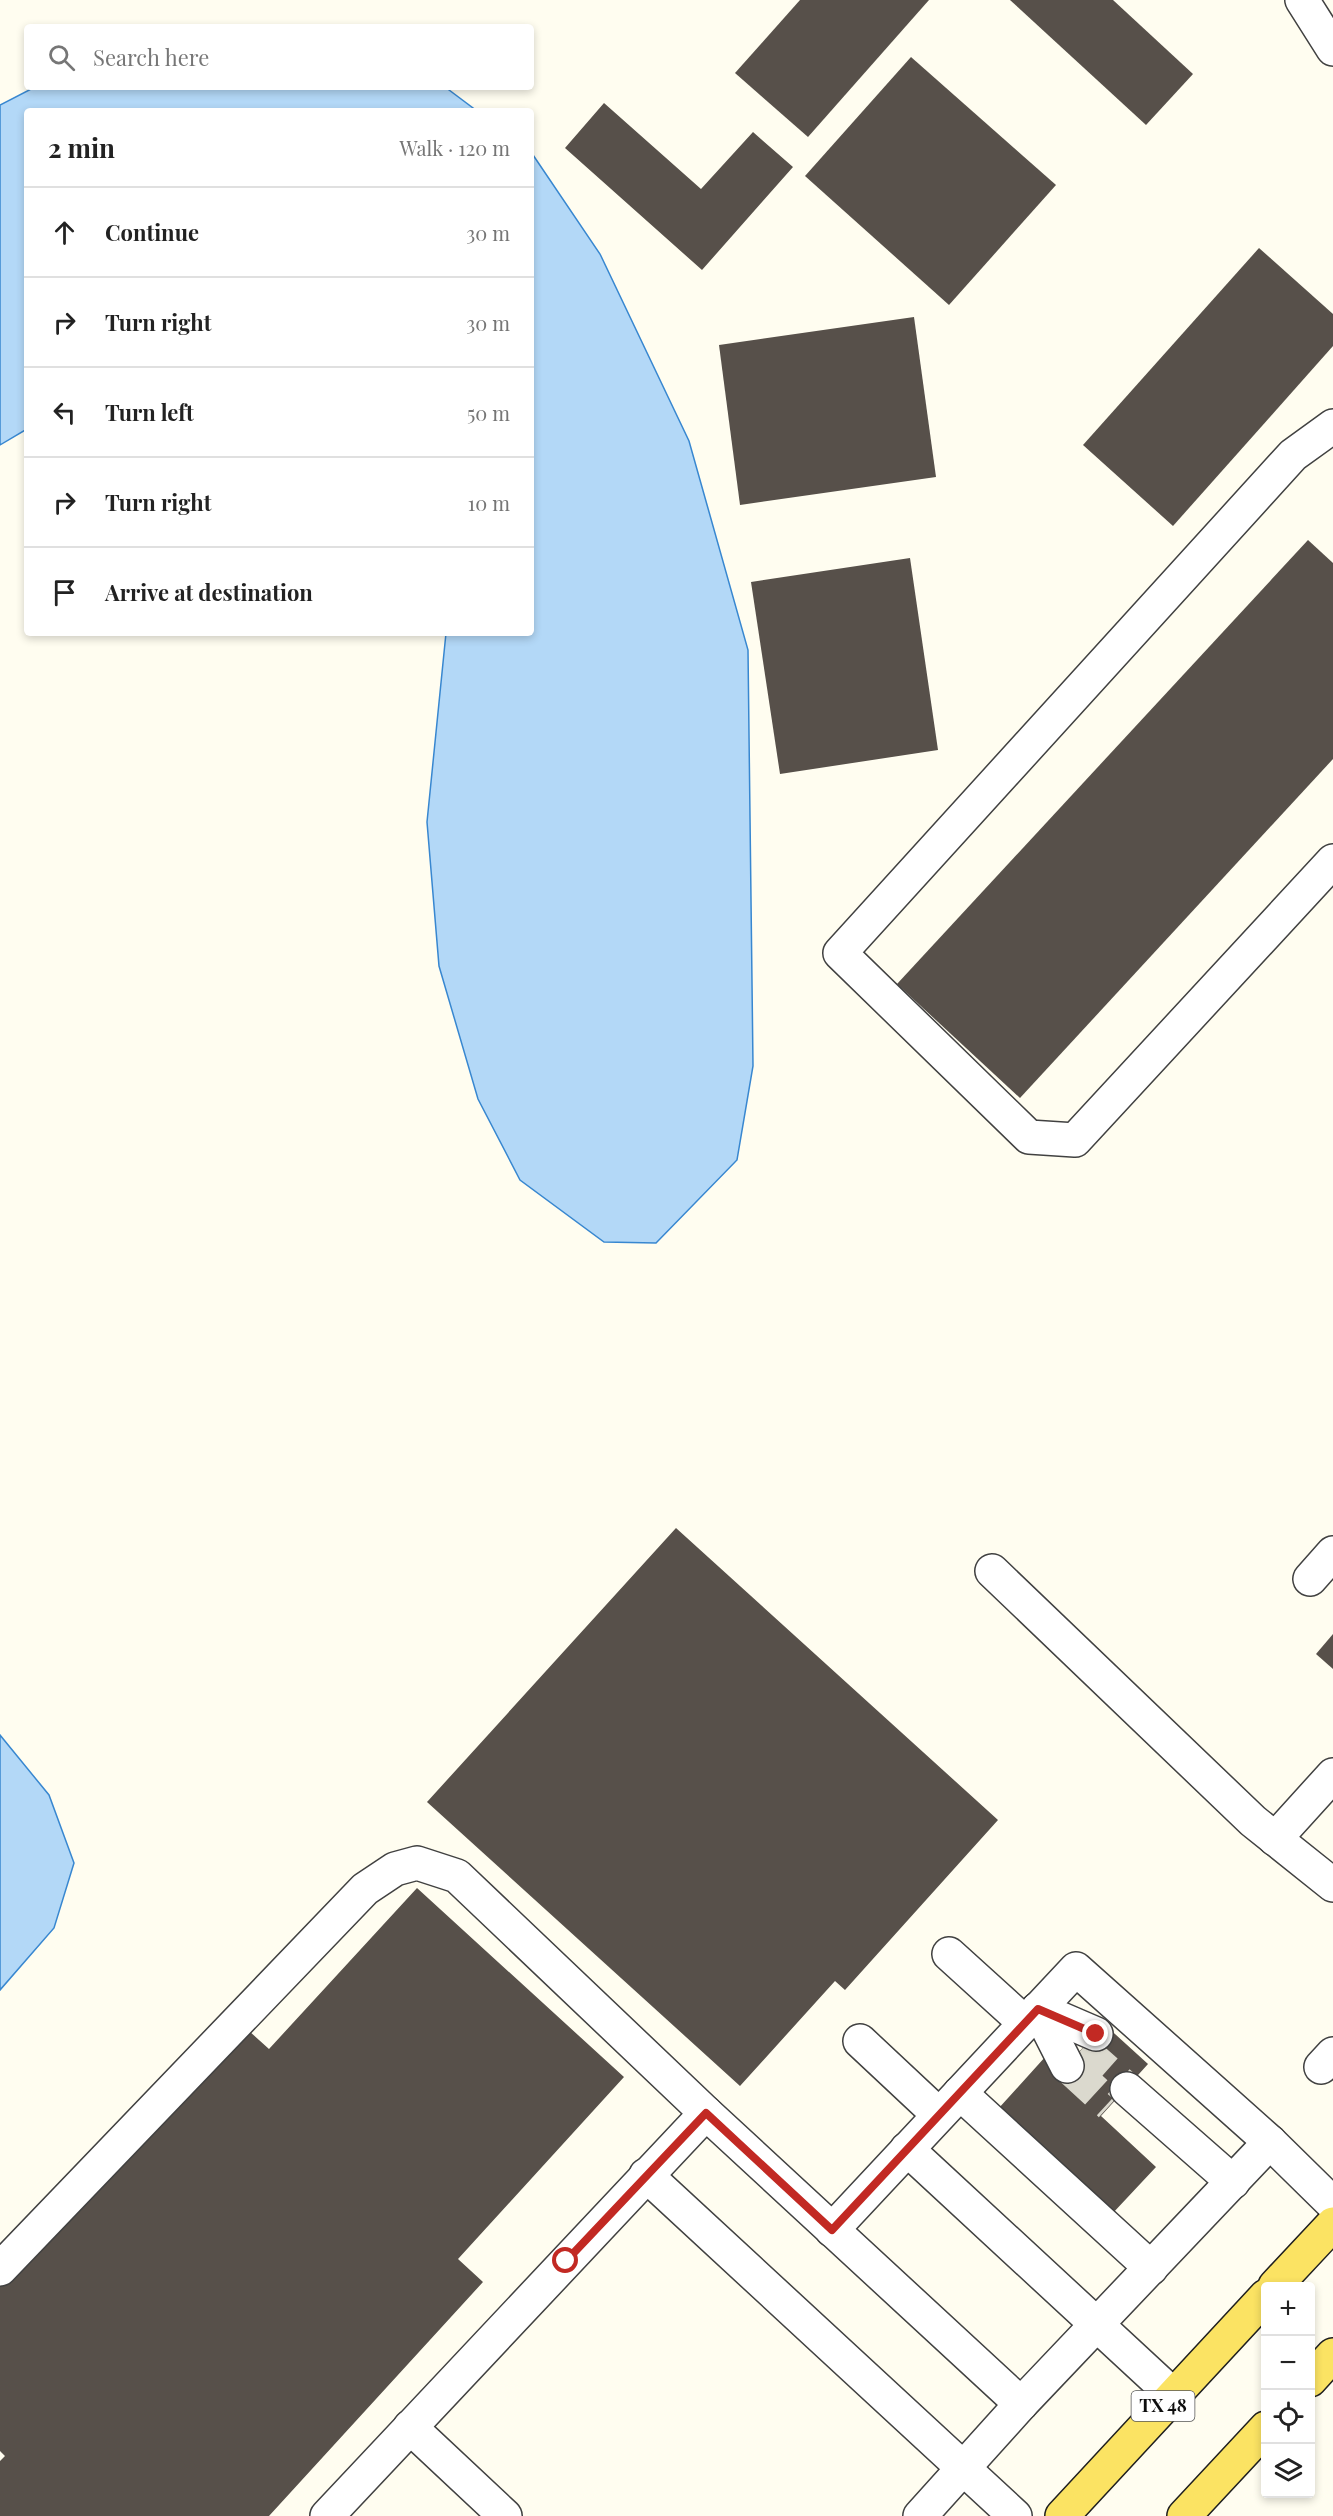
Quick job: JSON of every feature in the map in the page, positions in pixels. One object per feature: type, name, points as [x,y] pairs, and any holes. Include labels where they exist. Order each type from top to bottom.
[{"type":"main road","points":[[1279,2282],[1333,2224]]},
{"type":"main road","name":"TX 48","points":[[1062,2516],[1261,2301]]},
{"type":"main road","points":[[1315,2375],[1333,2355]]},
{"type":"main road","points":[[1184,2516],[1261,2433]]},
{"type":"street","points":[[1302,0],[1333,50]]},
{"type":"street","points":[[1333,426],[1293,455],[840,952],[1029,1137],[1075,1140],[1333,861]]},
{"type":"street","points":[[1310,1579],[1333,1553]]},
{"type":"street","points":[[992,1571],[1253,1821],[1333,1885]]},
{"type":"street","points":[[1275,1839],[1333,1775]]},
{"type":"street","points":[[0,2269],[365,1889],[395,1869],[417,1863],[457,1876],[706,2113],[1022,2404]]},
{"type":"street","points":[[949,1954],[1032,2016],[1082,2049]]},
{"type":"street","points":[[832,2230],[1076,1969],[1270,2142],[1333,2204]]},
{"type":"street","points":[[860,2042],[950,2104],[1151,2268]]},
{"type":"street","points":[[1183,2138],[1126,2089],[1233,2181]]},
{"type":"street","points":[[327,2516],[706,2113]]},
{"type":"street","points":[[920,2516],[1022,2404],[1270,2142]]},
{"type":"street","points":[[907,2150],[1173,2395]]},
{"type":"street","points":[[646,2175],[1015,2516]]},
{"type":"street","points":[[410,2427],[506,2516]]},
{"type":"water","points":[[29,90],[449,90],[473,108],[24,108],[24,431],[0,445],[0,105]]},
{"type":"water","points":[[534,156],[600,254],[689,441],[748,650],[753,1066],[737,1160],[656,1243],[604,1242],[520,1180],[478,1099],[439,966],[427,822],[446,636],[534,636]]},
{"type":"water","points":[[0,1735],[49,1795],[74,1863],[54,1928],[0,1990]]},
{"type":"building","points":[[800,0],[929,0],[808,137],[735,73]]},
{"type":"building","points":[[1010,0],[1113,0],[1193,74],[1146,125]]},
{"type":"building","points":[[911,57],[1056,185],[949,305],[805,176]]},
{"type":"building","points":[[604,103],[701,189],[753,132],[793,167],[702,270],[565,148]]},
{"type":"building","points":[[1259,248],[1333,314],[1333,346],[1173,526],[1083,445]]},
{"type":"building","points":[[914,317],[936,477],[740,505],[719,345]]},
{"type":"building","points":[[1308,540],[1333,563],[1333,759],[1020,1098],[897,984]]},
{"type":"building","points":[[910,558],[938,750],[780,774],[751,582]]},
{"type":"building","points":[[676,1528],[998,1820],[845,1990],[835,1981],[740,2086],[427,1802]]},
{"type":"building","points":[[1333,1634],[1333,1669],[1316,1654]]},
{"type":"building","points":[[417,1888],[624,2077],[458,2259],[483,2282],[269,2516],[0,2516],[0,2461],[5,2456],[0,2451],[0,2284],[239,2022],[269,2049]]},
{"type":"building","points":[[1104,2024],[1148,2064],[1101,2116],[1156,2167],[1112,2214],[998,2109],[1046,2056],[1062,2071]]},
{"type":"tunnel","points":[[1082,2049],[1127,2089]]},
{"type":"tunnel","points":[[1072,2070],[1110,2105]]},
{"type":"route","points":[[566,2261],[706,2113],[832,2230],[1038,2009],[1096,2034]]}]
